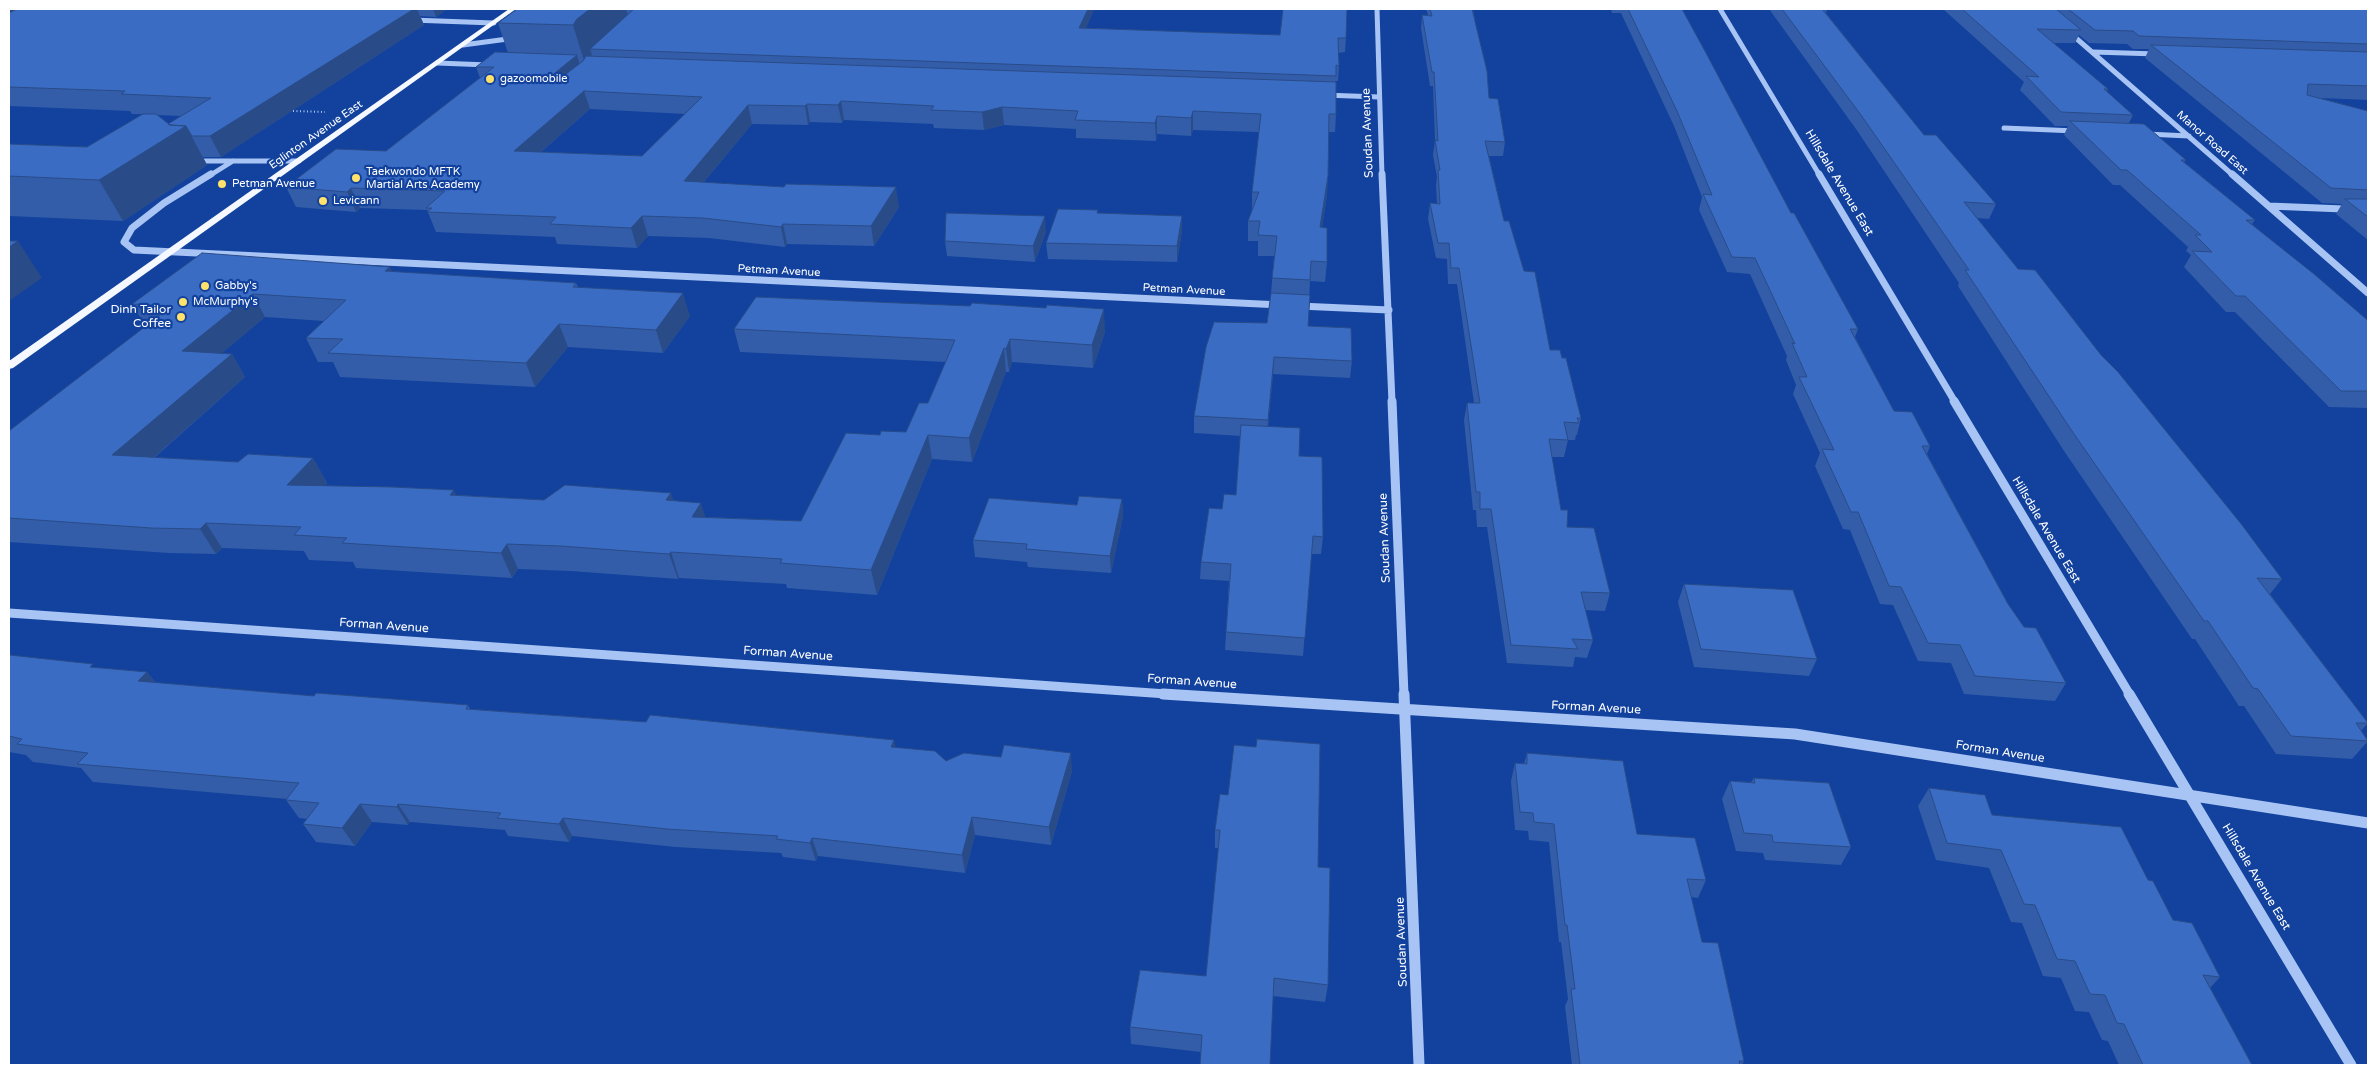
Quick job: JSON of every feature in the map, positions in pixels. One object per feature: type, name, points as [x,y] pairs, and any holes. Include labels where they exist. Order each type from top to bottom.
[{"type":"main road","name":"Eglinton Avenue East","points":[[9,366],[512,11]]},
{"type":"street","name":"Soudan Avenue","points":[[1377,9],[1419,1065]]},
{"type":"street","name":"Hillsdale Avenue East","points":[[1720,9],[2351,1065]]},
{"type":"street","points":[[401,20],[494,23]]},
{"type":"street","name":"Manor Road East","points":[[2064,27],[2368,293]]},
{"type":"street","points":[[463,45],[522,37]]},
{"type":"street","points":[[2093,52],[2160,54]]},
{"type":"street","points":[[437,63],[501,65]]},
{"type":"street","points":[[1313,95],[1379,97]]},
{"type":"street","points":[[2004,128],[2079,132]]},
{"type":"street","points":[[2136,134],[2189,136]]},
{"type":"street","points":[[186,155],[192,161],[299,161]]},
{"type":"street","name":"Petman Avenue","points":[[233,161],[164,203],[132,228],[124,242],[134,250],[168,252],[1388,310]]},
{"type":"street","points":[[2269,206],[2368,210]]},
{"type":"street","name":"Forman Avenue","points":[[9,614],[1404,711],[1795,734],[2368,823]]},
{"type":"path","points":[[293,111],[332,112]]},
{"type":"building","points":[[17,9],[414,9],[210,136],[192,136],[186,126],[168,124],[211,98],[121,94],[125,91],[9,87],[9,13]]},
{"type":"building","points":[[517,9],[590,9],[577,19],[573,25],[498,23]]},
{"type":"building","points":[[634,9],[1088,9],[1079,28],[1280,35],[1283,9],[1347,9],[1346,38],[1338,38],[1339,66],[1336,65],[1336,76],[590,49]]},
{"type":"building","points":[[1430,9],[1472,9],[1487,71],[1489,98],[1498,99],[1505,142],[1485,141],[1504,221],[1509,221],[1524,271],[1535,272],[1550,350],[1560,350],[1562,358],[1566,358],[1581,418],[1577,418],[1579,423],[1564,422],[1568,440],[1549,439],[1561,510],[1568,510],[1567,527],[1594,528],[1610,593],[1581,592],[1593,640],[1572,639],[1578,649],[1511,645],[1491,509],[1480,509],[1480,492],[1476,492],[1467,403],[1480,403],[1459,268],[1451,268],[1449,243],[1438,243],[1430,203],[1440,204],[1438,170],[1440,170],[1435,140],[1438,141],[1434,72],[1432,72],[1422,15],[1432,16]]},
{"type":"building","points":[[1628,9],[1682,9],[1791,213],[1794,213],[1858,329],[1850,329],[1894,411],[1912,412],[1930,446],[1922,446],[2008,604],[2024,627],[2036,628],[2066,683],[1975,676],[1960,645],[1928,643],[1901,587],[1889,586],[1858,512],[1851,512],[1822,449],[1834,450],[1799,377],[1807,377],[1792,343],[1795,344],[1755,258],[1732,257],[1703,194],[1712,195],[1677,111]]},
{"type":"building","points":[[1782,9],[1822,9],[1924,135],[1936,135],[1996,204],[1964,202],[2018,269],[2035,270],[2101,355],[2118,372],[2242,525],[2282,579],[2257,578],[2368,723],[2356,723],[2368,741],[2291,736],[2258,689],[2253,688],[2208,621],[2204,621],[2074,434],[1965,270],[1969,270],[1861,115]]},
{"type":"building","points":[[1962,9],[2056,9],[2081,30],[2037,29],[2108,89],[2104,89],[2133,115],[2061,112],[2026,76],[2039,77]]},
{"type":"building","points":[[2068,9],[2368,9],[2368,44],[2139,36],[2133,31],[2095,30]]},
{"type":"building","points":[[2151,45],[2368,52],[2368,86],[2308,84],[2307,95],[2368,111],[2368,190],[2331,188]]},
{"type":"building","points":[[495,52],[577,55],[550,77],[550,83],[553,84],[583,61],[586,56],[1336,82],[1336,114],[1329,114],[1328,176],[1320,227],[1327,228],[1327,262],[1311,261],[1310,280],[1272,278],[1277,236],[1258,235],[1260,221],[1248,221],[1259,192],[1252,192],[1261,114],[1193,111],[1191,118],[1157,116],[1155,123],[1075,120],[1078,111],[1002,107],[982,112],[931,110],[934,106],[841,101],[838,105],[748,105],[684,181],[784,187],[786,184],[896,187],[871,226],[783,224],[781,227],[703,218],[642,216],[631,228],[550,224],[556,217],[427,212],[432,208],[426,208],[445,191],[351,188],[347,192],[286,187],[336,149],[386,151],[494,67],[476,67]],"holes":[[[584,91],[702,97],[642,156],[514,151]]]},
{"type":"building","points":[[143,114],[156,114],[170,125],[186,126],[99,180],[9,176],[9,144],[87,147]]},
{"type":"building","points":[[2070,121],[2144,124],[2186,160],[2181,160],[2255,220],[2246,220],[2314,274],[2365,318],[2368,321],[2368,391],[2341,391],[2245,296],[2236,296],[2192,251],[2212,252],[2195,235],[2201,235],[2127,170],[2121,170]]},
{"type":"building","points":[[2345,199],[2368,199],[2368,217]]},
{"type":"building","points":[[1058,209],[1098,210],[1097,213],[1182,216],[1177,246],[1046,243]]},
{"type":"building","points":[[946,213],[1045,216],[1033,246],[945,241]]},
{"type":"building","points":[[9,241],[18,241],[9,247]]},
{"type":"building","points":[[202,253],[390,267],[385,271],[576,283],[573,287],[683,293],[656,330],[559,324],[526,363],[328,353],[343,339],[306,338],[346,300],[253,294],[182,351],[232,354],[112,455],[238,462],[248,454],[313,458],[287,485],[454,490],[450,495],[544,500],[565,485],[671,493],[666,500],[701,503],[692,517],[801,521],[846,433],[880,435],[881,431],[906,432],[919,403],[928,403],[955,340],[734,329],[756,297],[970,306],[972,303],[1046,308],[1047,305],[1104,309],[1092,345],[1010,339],[1006,349],[1004,348],[969,438],[928,435],[871,570],[780,563],[782,559],[671,552],[669,554],[560,546],[507,544],[501,553],[342,543],[347,538],[294,535],[301,527],[206,523],[200,529],[151,528],[9,518],[9,431],[172,306],[132,304]]},
{"type":"building","points":[[1271,293],[1310,295],[1308,326],[1351,328],[1352,361],[1274,357],[1268,420],[1194,416],[1206,347],[1214,322],[1267,323]]},
{"type":"building","points":[[1241,425],[1300,428],[1299,456],[1322,457],[1323,537],[1313,536],[1305,638],[1226,632],[1231,564],[1201,562],[1209,508],[1222,509],[1224,494],[1236,495]]},
{"type":"building","points":[[1079,496],[1122,499],[1110,556],[1026,549],[1027,544],[973,540],[989,498],[1077,505]]},
{"type":"building","points":[[1684,584],[1793,590],[1817,659],[1701,649]]},
{"type":"building","points":[[9,655],[93,664],[90,667],[147,672],[138,681],[314,696],[316,693],[468,705],[466,709],[646,722],[650,715],[894,740],[891,747],[935,751],[946,761],[964,753],[1001,757],[1004,745],[1071,753],[1049,827],[972,817],[962,855],[812,838],[810,843],[776,839],[778,836],[667,829],[563,818],[559,824],[497,818],[501,813],[398,804],[397,807],[360,804],[342,828],[303,824],[319,803],[286,800],[299,783],[77,764],[88,753],[17,744],[22,739],[9,736]]},
{"type":"building","points":[[1257,739],[1320,744],[1318,867],[1330,868],[1328,985],[1274,978],[1270,1065],[1200,1065],[1202,1035],[1130,1027],[1140,970],[1206,976],[1220,830],[1215,830],[1220,794],[1228,795],[1234,745],[1256,747]]},
{"type":"building","points":[[1527,753],[1623,761],[1637,834],[1695,838],[1706,880],[1687,879],[1702,942],[1718,943],[1744,1061],[1739,1061],[1740,1065],[1580,1065],[1571,989],[1575,989],[1567,925],[1565,925],[1554,824],[1534,822],[1533,813],[1520,812],[1515,763],[1527,764]]},
{"type":"building","points":[[1754,778],[1829,783],[1851,847],[1773,842],[1772,835],[1744,833],[1730,781],[1755,783]]},
{"type":"building","points":[[1929,788],[1985,795],[1992,815],[2121,827],[2148,880],[2153,881],[2173,920],[2192,923],[2220,977],[2203,975],[2252,1065],[2143,1065],[2124,1024],[2117,1023],[2105,995],[2090,994],[2075,961],[2057,959],[2035,905],[2024,904],[2001,850],[1947,843]]},
{"type":"place","name":"gazoomobile","points":[[490,79]]},
{"type":"place","name":"Taekwondo MFTK Martial Arts Academy","points":[[356,178]]},
{"type":"place","name":"Petman Avenue","points":[[222,184]]},
{"type":"place","name":"Levicann","points":[[323,201]]},
{"type":"place","name":"Gabby's","points":[[205,286]]},
{"type":"place","name":"McMurphy's","points":[[183,302]]},
{"type":"place","name":"Dinh Tailor Coffee","points":[[181,317]]}]
